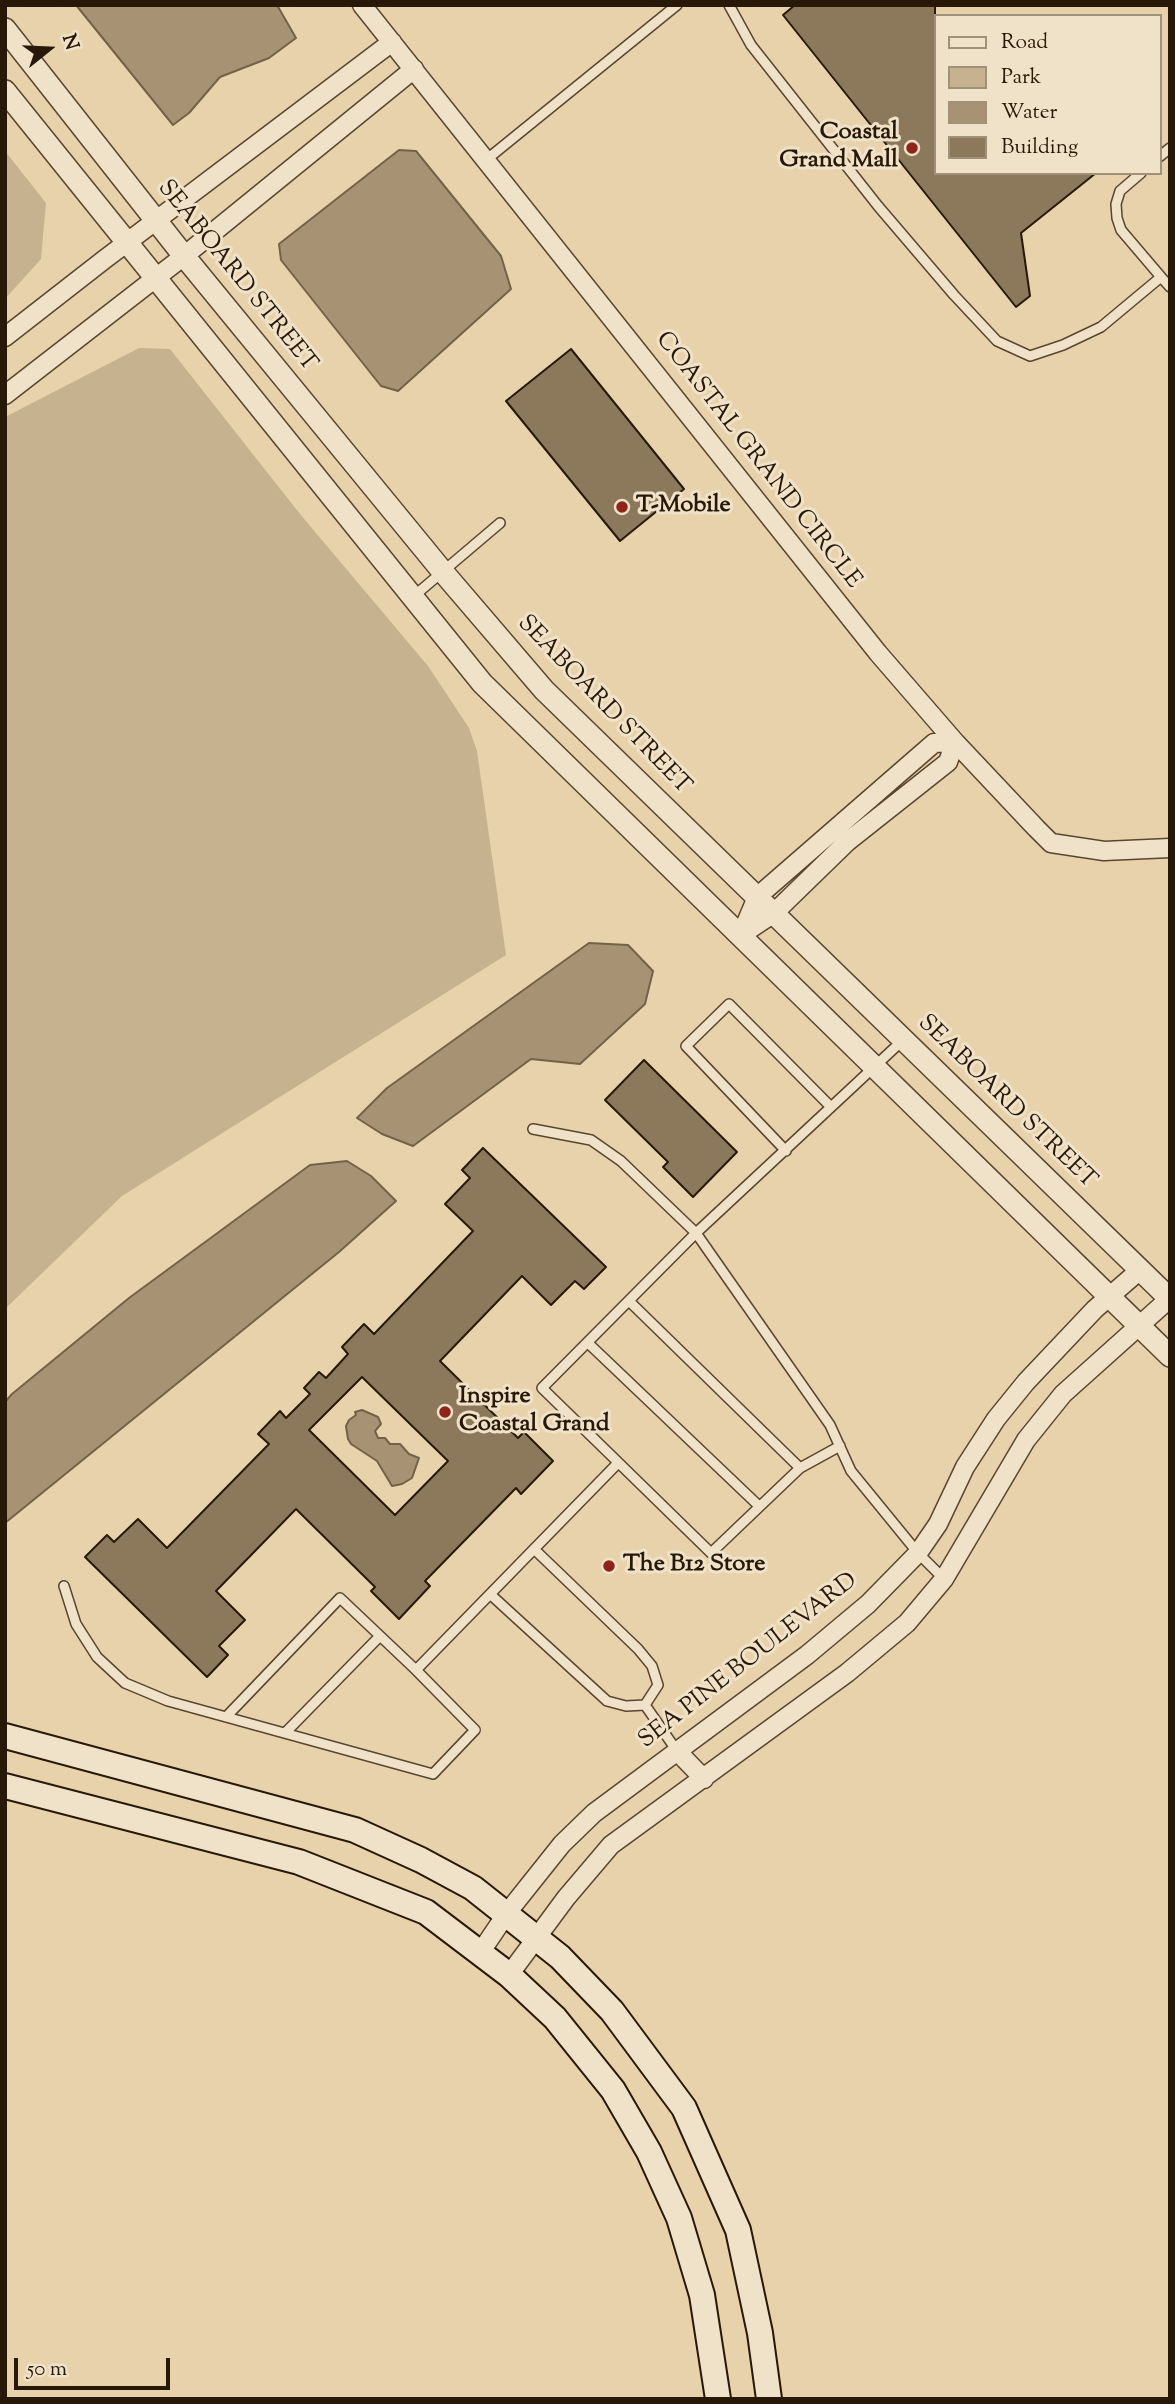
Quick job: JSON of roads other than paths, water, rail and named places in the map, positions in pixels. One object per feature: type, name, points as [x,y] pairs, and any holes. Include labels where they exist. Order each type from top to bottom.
[{"type":"main road","points":[[5,1735],[355,1830],[421,1860],[473,1888],[560,1957],[612,2011],[684,2108],[738,2230],[760,2333],[769,2399]]},
{"type":"main road","points":[[5,1786],[299,1862],[426,1912],[509,1975],[555,2018],[613,2090],[649,2152],[679,2218],[702,2295],[718,2399]]},
{"type":"street","name":"COASTAL GRAND CIRCLE","points":[[362,5],[878,653],[956,742],[1051,843],[1104,851],[1170,848]]},
{"type":"street","name":"SEABOARD STREET","points":[[5,29],[184,256],[443,572],[544,690],[1169,1299]]},
{"type":"street","points":[[5,337],[392,42]]},
{"type":"street","points":[[5,395],[184,256],[414,69]]},
{"type":"street","points":[[5,91],[482,683],[1170,1356]]},
{"type":"street","points":[[956,742],[948,762],[847,842],[774,913],[741,935],[758,897],[934,743],[956,742]]},
{"type":"street","name":"SEA PINE BOULEVARD","points":[[480,1953],[507,1913],[562,1844],[586,1821],[807,1655],[868,1604],[918,1553],[938,1524],[965,1468],[996,1419],[1026,1382],[1110,1296],[1140,1270]]},
{"type":"street","points":[[509,1975],[566,1898],[611,1845],[847,1673],[907,1623],[944,1578],[1026,1440],[1063,1394],[1169,1299]]},
{"type":"street","points":[[677,1751],[704,1779]]},
{"type":"lane","points":[[486,160],[677,5]]},
{"type":"lane","points":[[729,5],[751,45],[870,197],[954,295],[998,341],[1030,356],[1063,345],[1101,327],[1161,277]]},
{"type":"lane","points":[[1139,175],[1120,191],[1116,204],[1117,218],[1121,230],[1170,287]]},
{"type":"lane","points":[[413,597],[500,523]]},
{"type":"lane","points":[[786,1152],[686,1046],[729,1004],[831,1107]]},
{"type":"lane","points":[[839,1446],[800,1468],[710,1553],[542,1388],[696,1233],[786,1152],[903,1040]]},
{"type":"lane","points":[[533,1129],[591,1140],[621,1161],[696,1233],[830,1425],[851,1471],[918,1553],[944,1578]]},
{"type":"lane","points":[[629,1301],[800,1468]]},
{"type":"lane","points":[[587,1342],[759,1506]]},
{"type":"lane","points":[[416,1670],[618,1463]]},
{"type":"lane","points":[[534,1549],[638,1649],[652,1666],[657,1685],[645,1705]]},
{"type":"lane","points":[[64,1586],[76,1624],[97,1657],[125,1683],[168,1701],[226,1717],[433,1773],[475,1730],[340,1598],[226,1717]]},
{"type":"lane","points":[[490,1594],[607,1701],[626,1706],[645,1705]]},
{"type":"lane","points":[[285,1733],[380,1636]]},
{"type":"lane","points":[[645,1705],[677,1751]]},
{"type":"water","points":[[76,5],[277,5],[296,38],[269,58],[220,77],[189,113],[173,125]]},
{"type":"water","points":[[399,150],[416,151],[501,256],[511,289],[398,391],[381,386],[281,260],[279,244]]},
{"type":"water","points":[[589,943],[628,945],[653,971],[645,1004],[580,1064],[531,1059],[413,1146],[382,1134],[357,1118],[387,1088]]},
{"type":"water","points":[[347,1161],[371,1176],[396,1201],[339,1252],[5,1523],[5,1402],[12,1394],[129,1298],[310,1165]]},
{"type":"water","points":[[362,1410],[378,1417],[381,1424],[375,1431],[378,1438],[385,1438],[390,1444],[400,1444],[409,1454],[419,1458],[412,1478],[392,1486],[377,1461],[351,1444],[346,1426],[356,1415],[355,1412]]},
{"type":"place","name":"Coastal Grand Mall","points":[[912,148]]},
{"type":"place","name":"T-Mobile","points":[[622,507]]},
{"type":"place","name":"Inspire Coastal Grand","points":[[445,1412]]},
{"type":"place","name":"The B12 Store","points":[[609,1566]]}]
